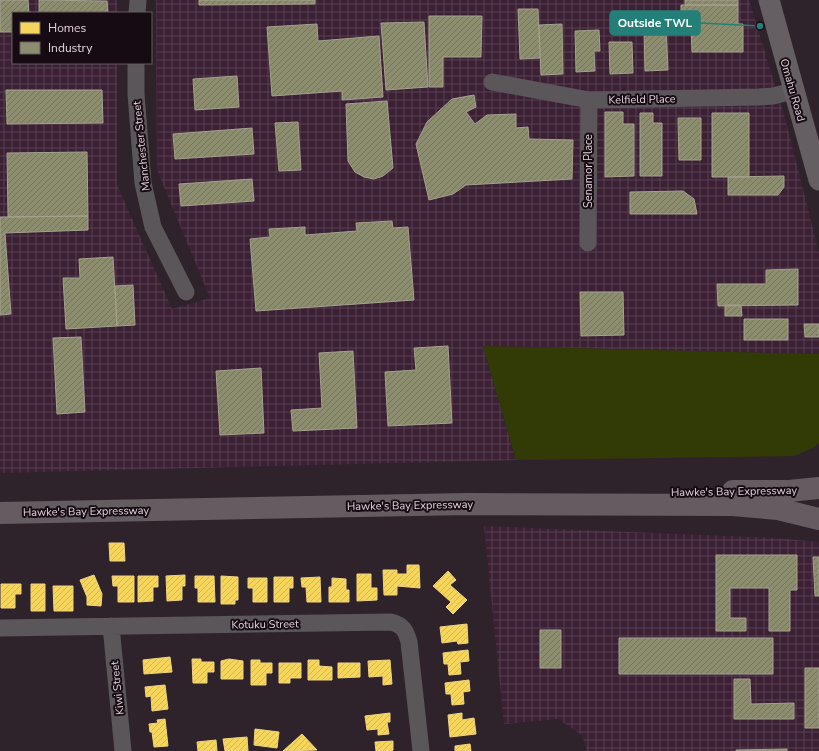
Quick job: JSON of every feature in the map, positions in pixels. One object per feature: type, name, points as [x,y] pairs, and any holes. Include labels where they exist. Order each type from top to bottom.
[{"type":"highway","name":"Hawke's Bay Expressway","points":[[0,500],[789,491],[819,488]]},
{"type":"highway","name":"Hawke's Bay Expressway","points":[[0,513],[468,504],[732,505],[778,509],[819,519]]},
{"type":"main road","name":"Omahu Road","points":[[769,0],[793,91],[819,180]]},
{"type":"street","points":[[137,12],[138,0]]},
{"type":"street","name":"Manchester Street","points":[[136,64],[136,94],[143,183],[153,227],[186,292]]},
{"type":"street","name":"Kelfield Place","points":[[492,82],[589,100],[759,97],[773,96],[793,91]]},
{"type":"street","name":"Senamor Place","points":[[588,243],[589,100]]},
{"type":"street","name":"Kotuku Street","points":[[0,628],[397,624],[403,628],[409,642],[421,751]]},
{"type":"street","name":"Kiwi Street","points":[[111,626],[123,751]]},
{"type":"shaded area","points":[[0,0],[117,0],[117,12],[12,12],[12,64],[117,64],[117,185],[172,309],[210,298],[157,170],[156,0],[749,0],[785,118],[819,253],[819,354],[483,346],[516,460],[0,473]]},
{"type":"shaded area","points":[[484,526],[774,538],[819,542],[819,751],[587,751],[582,735],[558,719],[504,724]]},
{"type":"green space","points":[[483,346],[819,354],[819,443],[813,448],[794,456],[516,460]]},
{"type":"building: Homes","points":[[109,543],[124,543],[125,561],[110,561]]},
{"type":"building: Homes","points":[[407,565],[419,565],[420,588],[397,586],[397,595],[384,595],[383,570],[397,570],[397,574],[407,574]]},
{"type":"building: Homes","points":[[448,571],[456,580],[450,585],[467,600],[453,614],[446,607],[451,602],[433,586]]},
{"type":"building: Homes","points":[[357,574],[371,574],[371,588],[377,588],[377,600],[357,601]]},
{"type":"building: Homes","points":[[94,575],[102,594],[101,606],[87,605],[87,597],[80,580]]},
{"type":"building: Homes","points":[[185,575],[185,586],[182,586],[182,600],[167,601],[166,576]]},
{"type":"building: Homes","points":[[112,576],[134,576],[134,602],[118,602],[118,586],[113,586]]},
{"type":"building: Homes","points":[[138,576],[158,576],[158,587],[153,587],[153,601],[138,602]]},
{"type":"building: Homes","points":[[195,576],[214,576],[215,602],[198,602],[198,588],[195,588]]},
{"type":"building: Homes","points":[[221,576],[238,577],[238,600],[235,600],[235,604],[221,604]]},
{"type":"building: Homes","points":[[274,577],[293,577],[293,588],[289,588],[289,602],[274,602]]},
{"type":"building: Homes","points":[[320,577],[321,602],[307,602],[306,587],[302,587],[301,578]]},
{"type":"building: Homes","points":[[248,578],[267,578],[267,602],[253,602],[253,588],[248,588]]},
{"type":"building: Homes","points":[[332,578],[346,579],[346,590],[349,590],[349,602],[329,602],[329,587],[332,587]]},
{"type":"building: Homes","points":[[1,584],[21,584],[21,594],[15,594],[15,608],[1,608]]},
{"type":"building: Homes","points":[[31,584],[45,584],[45,611],[31,611]]},
{"type":"building: Homes","points":[[53,586],[73,586],[73,611],[54,611]]},
{"type":"building: Homes","points":[[467,624],[468,643],[458,644],[457,641],[442,643],[440,627]]},
{"type":"building: Homes","points":[[468,650],[469,661],[460,662],[461,674],[449,675],[448,664],[444,664],[443,653]]},
{"type":"building: Homes","points":[[170,657],[172,672],[144,674],[143,660]]},
{"type":"building: Homes","points":[[192,659],[201,659],[201,662],[214,662],[214,672],[207,672],[207,683],[193,683]]},
{"type":"building: Homes","points":[[229,659],[243,661],[243,679],[221,679],[221,661]]},
{"type":"building: Homes","points":[[251,660],[260,660],[260,663],[272,663],[272,673],[266,673],[266,685],[251,685]]},
{"type":"building: Homes","points":[[308,660],[319,660],[319,666],[332,667],[332,680],[308,680]]},
{"type":"building: Homes","points":[[390,660],[392,684],[383,685],[383,676],[369,677],[368,661]]},
{"type":"building: Homes","points":[[279,663],[301,663],[301,678],[290,678],[290,683],[279,683]]},
{"type":"building: Homes","points":[[338,663],[360,663],[360,677],[338,678]]},
{"type":"building: Homes","points":[[469,680],[470,691],[463,692],[464,704],[452,705],[451,694],[446,694],[445,683]]},
{"type":"building: Homes","points":[[165,685],[168,709],[152,711],[151,696],[146,697],[145,687]]},
{"type":"building: Homes","points":[[390,713],[390,722],[387,722],[389,734],[378,735],[378,729],[367,730],[365,716]]},
{"type":"building: Homes","points":[[462,713],[462,720],[474,718],[476,734],[450,737],[448,715]]},
{"type":"building: Homes","points":[[165,719],[168,746],[154,747],[152,732],[150,732],[149,724],[158,723],[157,720]]},
{"type":"building: Homes","points":[[255,729],[279,732],[277,748],[254,745]]},
{"type":"building: Homes","points":[[302,734],[317,750],[283,751]]},
{"type":"building: Homes","points":[[247,737],[248,751],[225,751],[223,739]]},
{"type":"building: Homes","points":[[216,740],[217,751],[198,751],[197,742]]},
{"type":"building: Homes","points":[[393,741],[392,751],[376,751],[375,742]]},
{"type":"building: Homes","points":[[470,744],[471,751],[455,751],[455,746]]},
{"type":"building: Industry","points":[[0,0],[28,0],[29,12],[12,12],[12,32],[0,32]]},
{"type":"building: Industry","points":[[39,0],[107,1],[108,12],[39,12]]},
{"type":"building: Industry","points":[[199,0],[315,0],[315,4],[199,5]]},
{"type":"building: Industry","points":[[685,0],[738,0],[738,5],[685,5]]},
{"type":"building: Industry","points":[[681,5],[738,5],[738,24],[743,24],[743,52],[692,52],[691,27],[681,27]]},
{"type":"building: Industry","points":[[518,9],[538,9],[540,58],[520,59]]},
{"type":"building: Industry","points":[[429,16],[482,16],[481,57],[443,57],[443,87],[429,87]]},
{"type":"building: Industry","points":[[424,22],[428,87],[386,90],[381,23]]},
{"type":"building: Industry","points":[[317,24],[318,41],[379,36],[383,97],[342,100],[342,91],[272,96],[267,27]]},
{"type":"building: Industry","points":[[562,24],[563,74],[541,75],[539,25]]},
{"type":"building: Industry","points":[[666,27],[668,70],[645,71],[644,28]]},
{"type":"building: Industry","points":[[599,30],[600,51],[594,51],[595,71],[576,72],[575,31]]},
{"type":"building: Industry","points":[[609,42],[632,42],[633,73],[610,74]]},
{"type":"building: Industry","points":[[237,76],[239,107],[195,110],[193,79]]},
{"type":"building: Industry","points":[[6,90],[102,90],[103,123],[7,124]]},
{"type":"building: Industry","points":[[474,95],[476,107],[466,112],[475,124],[487,115],[516,114],[516,128],[528,127],[529,139],[573,140],[572,179],[466,185],[453,194],[429,200],[416,144],[427,122],[452,99]]},
{"type":"building: Industry","points":[[387,101],[393,168],[383,176],[374,179],[364,177],[355,172],[348,161],[346,104]]},
{"type":"building: Industry","points":[[605,112],[623,112],[623,124],[634,124],[634,176],[605,177]]},
{"type":"building: Industry","points":[[640,113],[653,113],[653,123],[662,123],[662,176],[640,176]]},
{"type":"building: Industry","points":[[712,113],[749,113],[749,177],[712,177]]},
{"type":"building: Industry","points":[[678,118],[701,118],[701,160],[679,160]]},
{"type":"building: Industry","points":[[298,122],[301,170],[279,171],[275,123]]},
{"type":"building: Industry","points":[[252,128],[254,154],[175,159],[173,134]]},
{"type":"building: Industry","points":[[87,152],[88,216],[8,217],[7,153]]},
{"type":"building: Industry","points":[[784,176],[784,187],[778,195],[728,195],[728,177]]},
{"type":"building: Industry","points":[[252,179],[254,201],[181,206],[179,184]]},
{"type":"building: Industry","points":[[683,191],[694,199],[697,214],[630,214],[630,192]]},
{"type":"building: Industry","points":[[88,216],[88,230],[5,233],[11,314],[0,315],[0,217]]},
{"type":"building: Industry","points":[[392,221],[393,228],[408,227],[414,300],[256,311],[250,239],[270,237],[269,229],[305,227],[305,235],[357,231],[356,223]]},
{"type":"building: Industry","points":[[113,257],[117,326],[66,329],[63,278],[80,278],[79,259]]},
{"type":"building: Industry","points":[[798,269],[798,305],[718,306],[717,284],[766,284],[766,270]]},
{"type":"building: Industry","points":[[133,285],[135,325],[117,326],[115,286]]},
{"type":"building: Industry","points":[[580,292],[623,292],[624,335],[581,336]]},
{"type":"building: Industry","points":[[725,305],[741,305],[742,316],[725,316]]},
{"type":"building: Industry","points":[[744,319],[788,319],[788,340],[744,340]]},
{"type":"building: Industry","points":[[804,324],[819,324],[819,337],[805,337]]},
{"type":"building: Industry","points":[[81,337],[85,412],[57,414],[53,338]]},
{"type":"building: Industry","points":[[448,346],[452,423],[388,426],[385,372],[416,370],[414,348]]},
{"type":"building: Industry","points":[[353,351],[357,428],[293,431],[291,410],[322,408],[319,353]]},
{"type":"building: Industry","points":[[261,368],[264,433],[220,435],[216,371]]},
{"type":"building: Industry","points":[[716,555],[797,555],[797,590],[790,590],[790,631],[769,631],[769,588],[730,588],[730,618],[746,618],[746,631],[716,631]]},
{"type":"building: Industry","points":[[813,557],[819,557],[819,596],[815,596]]},
{"type":"building: Industry","points":[[540,630],[561,630],[561,668],[540,668]]},
{"type":"building: Industry","points":[[619,638],[773,638],[773,674],[619,674]]},
{"type":"building: Industry","points":[[805,668],[819,668],[819,728],[805,728]]},
{"type":"building: Industry","points":[[734,679],[750,679],[751,704],[794,703],[794,719],[734,719]]},
{"type":"building: Industry","points":[[787,749],[787,751],[736,751],[736,750]]},
{"type":"place","name":"Outside TWL","points":[[760,26]]}]
